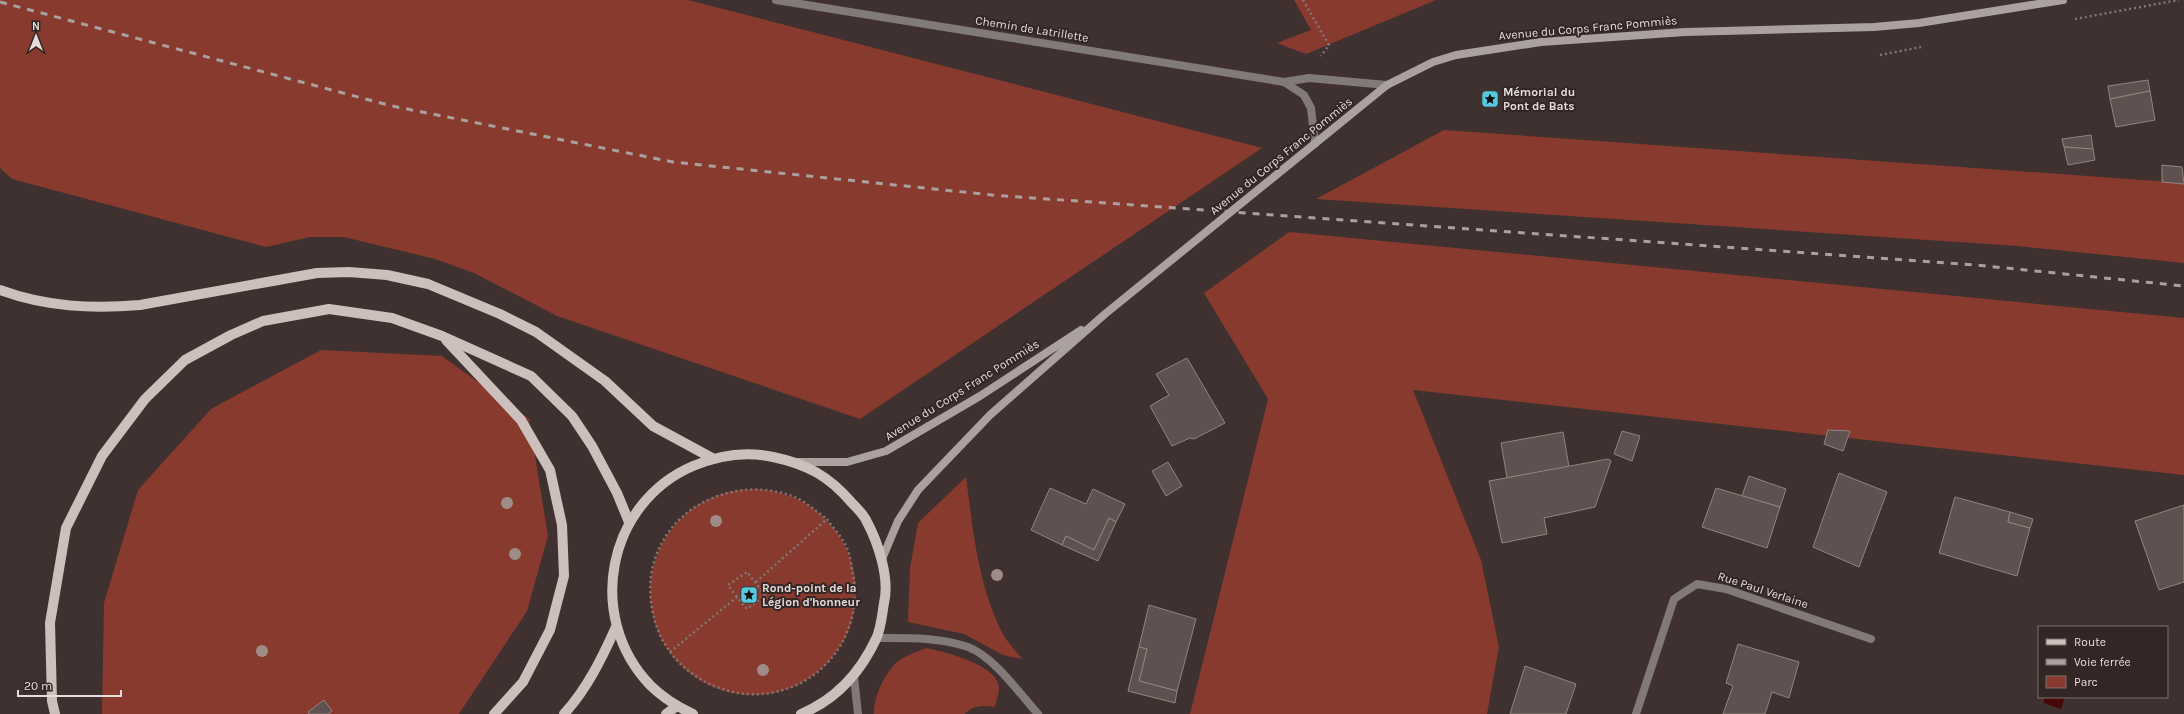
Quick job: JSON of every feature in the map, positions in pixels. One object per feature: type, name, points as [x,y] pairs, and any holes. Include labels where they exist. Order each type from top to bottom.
[{"type":"main road","name":"Avenue du Corps Franc Pommiès","points":[[882,560],[898,521],[918,490],[990,415],[1105,314],[1387,85],[1428,64],[1456,55],[1541,42],[1684,32],[1874,27],[1919,23],[2063,0]]},
{"type":"main road","points":[[0,290],[34,301],[57,304],[112,307],[140,305],[317,273],[349,272],[387,275],[428,284],[500,314],[536,332],[606,381],[653,426],[712,458]]},
{"type":"main road","points":[[55,714],[52,701],[50,623],[66,528],[102,456],[150,394],[185,360],[231,335],[263,321],[329,310],[392,318],[442,336],[531,376],[572,416],[592,446],[617,493],[629,522]]},
{"type":"main road","name":"Avenue du Corps Franc Pommiès","points":[[798,462],[847,462],[886,451],[980,396],[1105,314]]},
{"type":"main road","points":[[442,336],[521,420],[550,470],[562,525],[564,576],[550,630],[523,682],[494,714]]},
{"type":"main road","points":[[693,714],[677,706],[650,685],[630,658],[616,627],[611,591],[616,555],[629,522],[651,494],[679,472],[712,458],[756,453],[798,462],[837,485],[866,519],[882,560],[885,599],[876,638],[854,677],[820,707],[801,714]]},
{"type":"main road","points":[[564,714],[582,692],[600,661],[616,627]]},
{"type":"main road","points":[[666,714],[677,706]]},
{"type":"street","name":"Chemin de Latrillette","points":[[776,0],[1284,82],[1309,78],[1387,85]]},
{"type":"street","name":"Chemin de Latrillette","points":[[1284,82],[1304,95],[1311,108],[1315,144]]},
{"type":"street","name":"Rue Paul Verlaine","points":[[1636,714],[1674,599],[1697,584],[1726,589],[1871,639]]},
{"type":"street","points":[[876,638],[918,638],[968,647],[990,663],[1038,714]]},
{"type":"street","points":[[854,677],[858,714]]},
{"type":"path","points":[[1303,0],[1329,45],[1317,61]]},
{"type":"path","points":[[764,489],[798,499],[827,519],[847,548],[856,586],[854,617],[839,649],[815,674],[783,690],[748,695],[714,687],[686,670],[664,645],[652,615],[650,582],[658,551],[675,523],[701,503],[731,490],[764,489]]},
{"type":"path","points":[[756,582],[827,519]]},
{"type":"path","points":[[747,572],[765,594],[747,609],[737,597],[728,585],[747,572]]},
{"type":"path","points":[[670,652],[737,597]]},
{"type":"green space","points":[[0,0],[688,0],[1262,148],[860,419],[557,316],[474,273],[435,259],[344,237],[310,237],[266,247],[12,179],[0,168]]},
{"type":"green space","points":[[1294,0],[1436,0],[1306,54],[1277,43],[1311,30]]},
{"type":"green space","points":[[1444,130],[2184,183],[2184,263],[2018,246],[1316,199]]},
{"type":"green space","points":[[1289,232],[2184,318],[2184,475],[1413,390],[1481,560],[1499,647],[1487,714],[1190,714],[1268,399],[1204,293]]},
{"type":"green space","points":[[321,350],[442,356],[529,419],[548,536],[527,611],[459,714],[102,714],[104,603],[138,490],[211,409]]},
{"type":"green space","points":[[966,477],[978,557],[988,597],[1003,634],[1022,659],[1003,655],[964,634],[908,622],[910,568],[918,523]]},
{"type":"green space","points":[[753,489],[773,491],[792,497],[810,507],[826,519],[838,535],[848,553],[854,572],[856,592],[854,612],[848,631],[838,649],[826,665],[810,677],[792,687],[773,693],[753,695],[733,693],[714,687],[696,677],[680,665],[668,649],[658,631],[652,612],[650,592],[652,572],[658,553],[668,535],[680,519],[696,507],[714,497],[733,491]]},
{"type":"green space","points":[[926,648],[969,660],[990,672],[996,680],[999,688],[995,707],[979,706],[971,709],[965,714],[874,714],[875,701],[888,673],[897,662],[903,658]]},
{"type":"shaded area","points":[[2044,698],[2065,698],[2061,709],[2044,703]]},
{"type":"building","points":[[2148,80],[2150,91],[2110,99],[2108,86]]},
{"type":"building","points":[[2150,91],[2155,120],[2116,127],[2110,99]]},
{"type":"building","points":[[2091,135],[2093,149],[2064,147],[2062,139]]},
{"type":"building","points":[[2064,147],[2093,149],[2095,160],[2068,165]]},
{"type":"building","points":[[2162,165],[2182,167],[2184,184],[2162,182]]},
{"type":"building","points":[[1187,358],[1225,423],[1194,439],[1190,438],[1172,446],[1150,406],[1169,395],[1156,374]]},
{"type":"building","points":[[1828,430],[1850,431],[1843,451],[1824,444]]},
{"type":"building","points":[[1622,431],[1640,436],[1632,461],[1614,454]]},
{"type":"building","points":[[1563,432],[1569,467],[1507,478],[1501,443]]},
{"type":"building","points":[[1608,459],[1611,461],[1595,507],[1544,518],[1547,534],[1502,543],[1489,481]]},
{"type":"building","points":[[1168,462],[1182,486],[1166,496],[1152,471]]},
{"type":"building","points":[[1839,473],[1887,492],[1859,567],[1813,547]]},
{"type":"building","points":[[1749,476],[1786,489],[1780,507],[1742,496]]},
{"type":"building","points":[[1050,488],[1086,504],[1093,489],[1125,504],[1116,522],[1109,518],[1094,550],[1066,536],[1062,545],[1031,530]]},
{"type":"building","points":[[1716,488],[1780,507],[1767,548],[1702,527]]},
{"type":"building","points":[[1955,497],[2010,512],[2008,522],[2030,528],[2017,576],[1939,553]]},
{"type":"building","points":[[2184,505],[2184,582],[2159,590],[2135,521]]},
{"type":"building","points":[[2010,512],[2033,519],[2030,528],[2008,522]]},
{"type":"building","points":[[1109,518],[1116,522],[1098,561],[1062,545],[1066,536],[1094,550]]},
{"type":"building","points":[[1149,605],[1196,619],[1177,691],[1139,681],[1147,649],[1139,647]]},
{"type":"building","points":[[1738,644],[1799,662],[1789,698],[1772,692],[1765,714],[1723,714],[1733,686],[1726,683]]},
{"type":"building","points":[[1139,647],[1147,649],[1139,681],[1177,691],[1175,703],[1128,691]]},
{"type":"building","points":[[1525,666],[1576,684],[1566,714],[1510,714]]},
{"type":"building","points":[[324,700],[332,711],[328,714],[309,714],[308,712]]},
{"type":"railway","points":[[0,2],[392,106],[673,162],[992,195],[1976,265],[2184,286]]},
{"type":"place","name":"Mémorial du Pont de Bats","points":[[1490,99]]},
{"type":"place","name":"Rond-point de la Légion d'honneur","points":[[749,595]]}]
